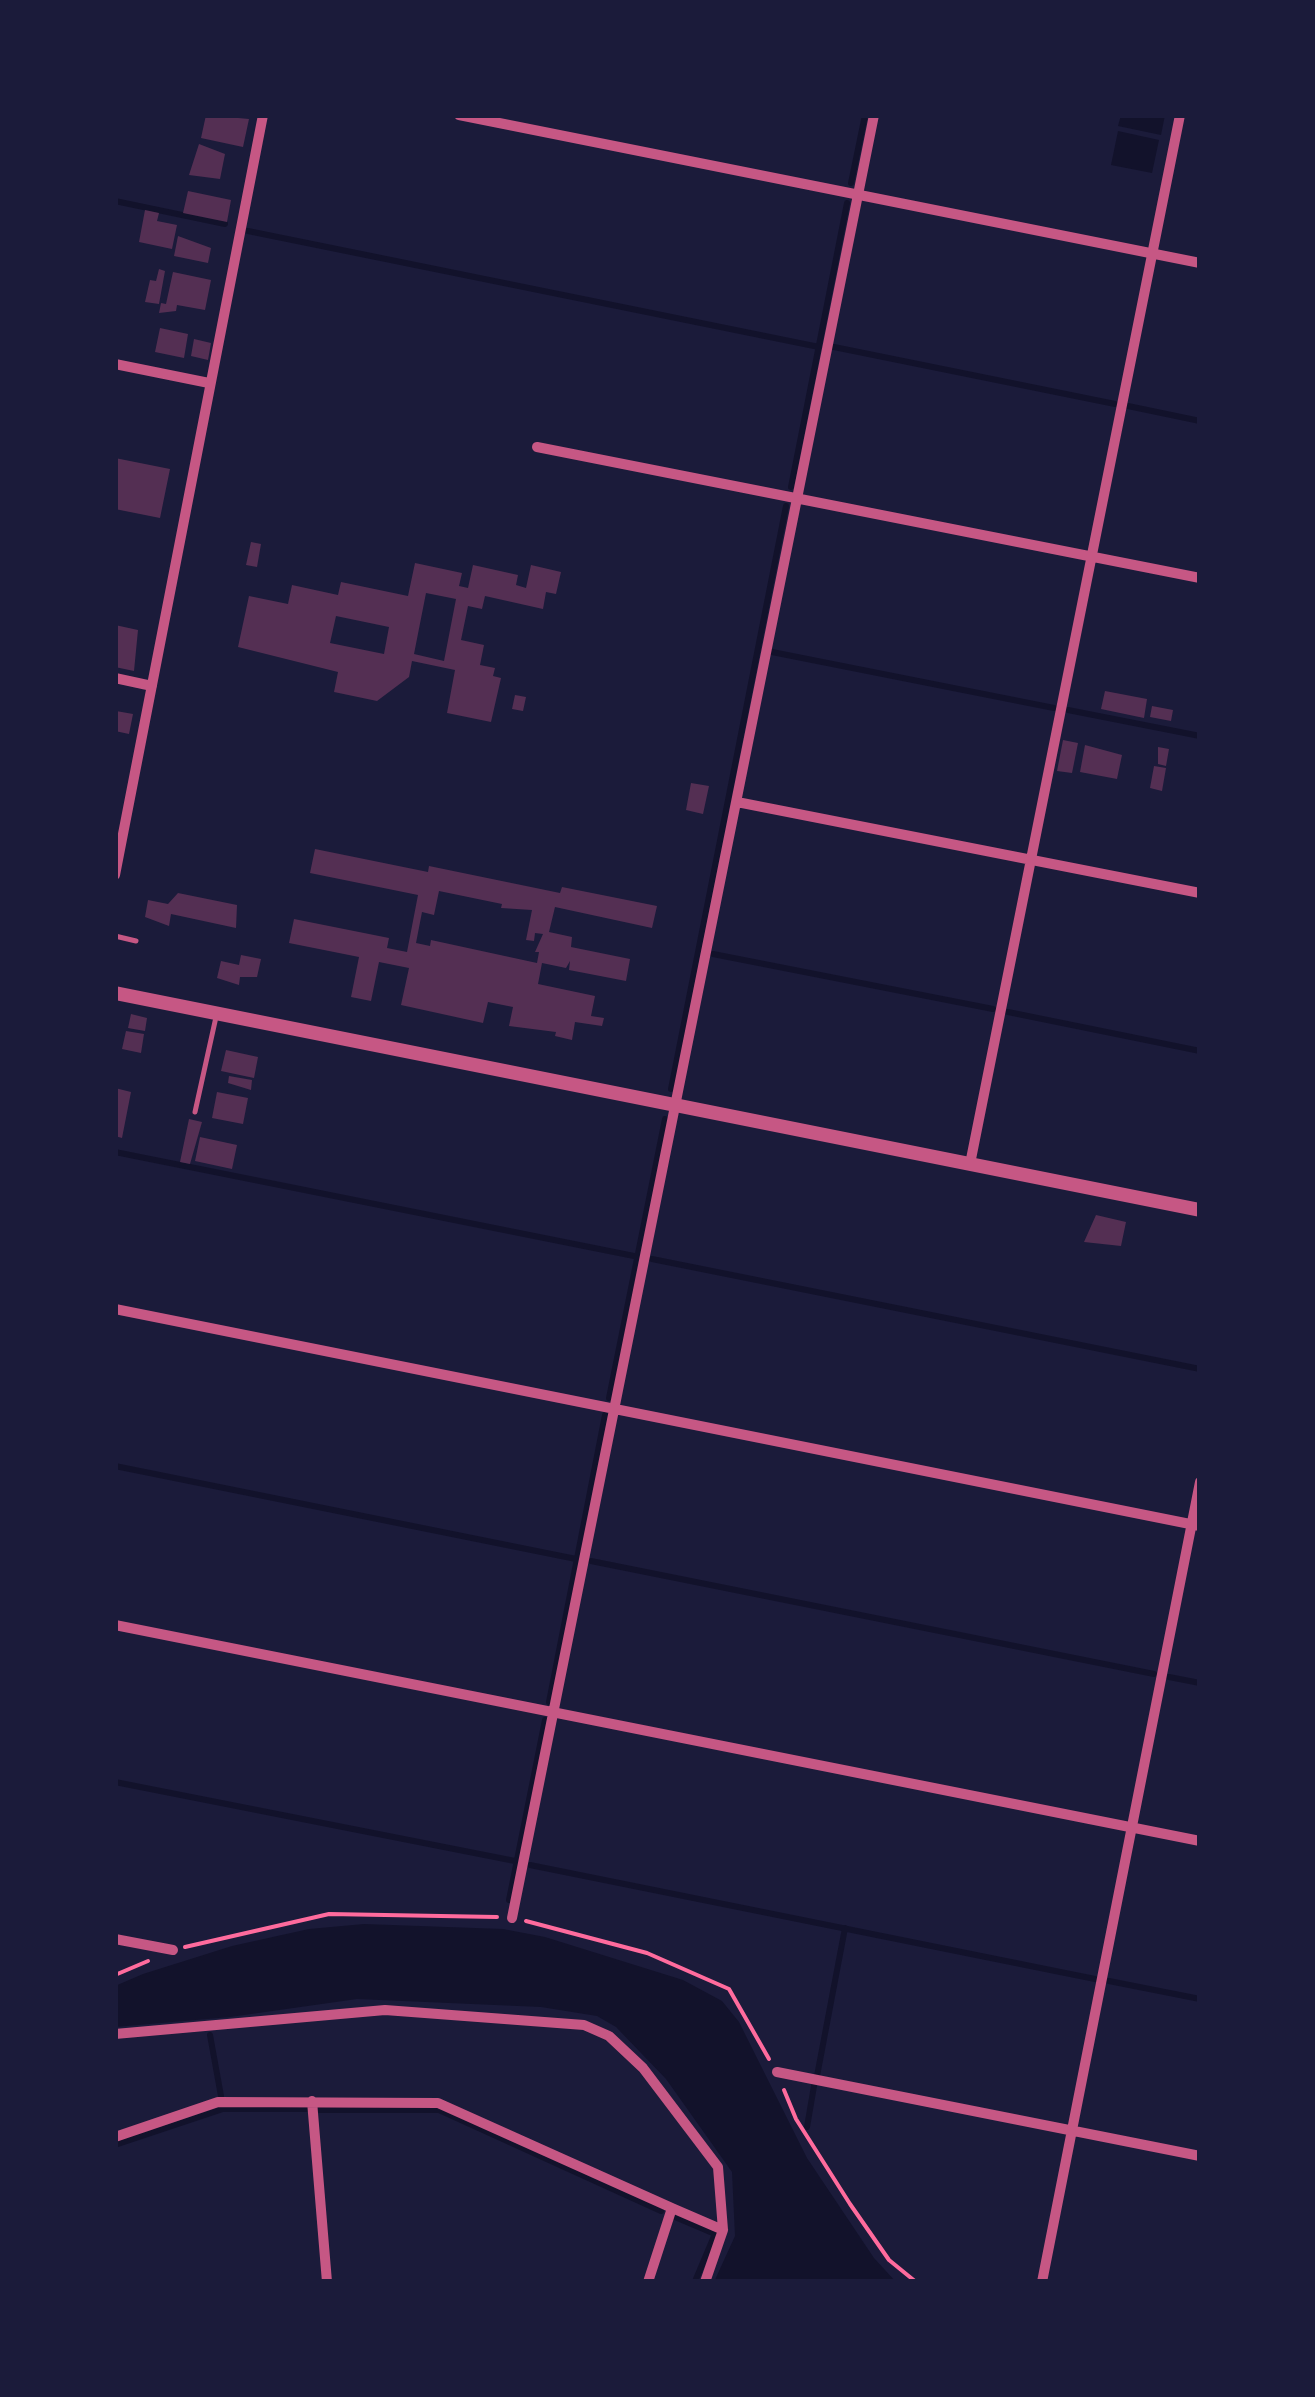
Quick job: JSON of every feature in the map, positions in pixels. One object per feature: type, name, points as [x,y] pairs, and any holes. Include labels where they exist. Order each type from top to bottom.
[{"type":"street","points":[[115,875],[263,115]]},
{"type":"street","points":[[459,115],[1200,263]]},
{"type":"street","points":[[512,1918],[874,115]]},
{"type":"street","points":[[970,1164],[1180,115]]},
{"type":"street","points":[[115,364],[209,384]]},
{"type":"street","points":[[537,448],[1200,578]]},
{"type":"street","points":[[115,678],[152,686]]},
{"type":"street","points":[[737,802],[1200,894]]},
{"type":"street","points":[[115,992],[1200,1210]]},
{"type":"street","points":[[115,1310],[1196,1525]]},
{"type":"street","points":[[1042,2282],[1196,1525],[1200,1482]]},
{"type":"street","points":[[115,1625],[1200,1841]]},
{"type":"street","points":[[115,1939],[173,1950]]},
{"type":"street","points":[[115,2034],[385,2010],[584,2025],[609,2036],[628,2052],[718,2166],[723,2230],[705,2282]]},
{"type":"street","points":[[777,2072],[1200,2156]]},
{"type":"street","points":[[115,2137],[218,2102],[438,2102],[723,2230]]},
{"type":"street","points":[[312,2102],[326,2282]]},
{"type":"street","points":[[648,2282],[672,2208]]},
{"type":"lane","points":[[115,936],[136,941]]},
{"type":"lane","points":[[194,1112],[217,1014]]},
{"type":"path","points":[[115,1975],[173,1950],[329,1914],[512,1918],[647,1954],[729,1989],[777,2072],[796,2120],[889,2260],[916,2282]]},
{"type":"shaded area","points":[[1121,115],[1165,115],[1161,135],[1118,126]]},
{"type":"shaded area","points":[[1118,131],[1159,140],[1152,173],[1111,165]]},
{"type":"shaded area","points":[[364,1924],[503,1929],[545,1937],[683,1980],[722,2001],[739,2022],[807,2158],[874,2258],[896,2282],[714,2282],[735,2236],[732,2172],[666,2079],[616,2027],[597,2016],[541,2007],[357,1999],[230,2017],[115,2027],[115,1986],[143,1974],[232,1946],[309,1929]]},
{"type":"building","points":[[206,115],[249,119],[243,147],[201,138]]},
{"type":"building","points":[[199,144],[225,154],[220,179],[189,175]]},
{"type":"building","points":[[188,191],[231,200],[227,222],[183,213]]},
{"type":"building","points":[[145,210],[159,213],[157,221],[177,225],[172,249],[139,242]]},
{"type":"building","points":[[178,236],[211,248],[208,263],[174,256]]},
{"type":"building","points":[[159,269],[165,271],[159,304],[145,302],[150,280],[156,281]]},
{"type":"building","points":[[173,272],[211,280],[205,310],[177,305],[176,311],[159,313],[161,303],[166,304]]},
{"type":"building","points":[[160,328],[188,334],[184,358],[155,352]]},
{"type":"building","points":[[194,339],[211,343],[208,360],[191,356]]},
{"type":"building","points":[[115,458],[170,469],[160,518],[115,509]]},
{"type":"building","points":[[251,542],[261,544],[257,567],[246,565]]},
{"type":"building","points":[[415,563],[462,573],[459,586],[468,588],[473,565],[518,575],[516,585],[526,588],[531,565],[561,572],[556,594],[546,592],[543,609],[485,596],[482,609],[468,606],[461,640],[484,645],[480,665],[495,668],[493,676],[501,678],[491,722],[447,713],[455,670],[412,661],[409,677],[377,701],[334,692],[338,672],[238,647],[249,596],[288,604],[292,585],[338,595],[341,582],[408,596]],"holes":[[[426,593],[456,599],[444,661],[414,654]],[[336,616],[389,627],[384,654],[330,643]]]},
{"type":"building","points":[[115,625],[138,630],[134,671],[115,667]]},
{"type":"building","points":[[1105,691],[1147,699],[1144,718],[1101,709]]},
{"type":"building","points":[[515,695],[526,697],[523,711],[512,709]]},
{"type":"building","points":[[1152,706],[1173,710],[1171,721],[1150,717]]},
{"type":"building","points":[[116,711],[133,714],[129,734],[115,731]]},
{"type":"building","points":[[1063,740],[1078,743],[1072,773],[1057,771]]},
{"type":"building","points":[[1085,745],[1122,755],[1117,779],[1080,772]]},
{"type":"building","points":[[1158,747],[1169,749],[1166,766],[1158,764]]},
{"type":"building","points":[[1154,766],[1166,768],[1162,791],[1150,788]]},
{"type":"building","points":[[691,783],[709,786],[703,814],[686,810]]},
{"type":"building","points":[[315,849],[428,872],[429,866],[560,893],[562,887],[657,906],[652,928],[555,907],[549,932],[572,937],[571,947],[630,959],[626,981],[569,970],[570,961],[566,968],[542,963],[538,984],[595,996],[591,1016],[604,1018],[602,1026],[575,1022],[572,1040],[555,1036],[556,1032],[509,1026],[513,1007],[488,1002],[483,1023],[401,1005],[409,968],[379,962],[371,1001],[351,997],[359,957],[289,943],[294,919],[389,938],[387,948],[407,952],[418,895],[310,873]],"holes":[[[439,891],[502,904],[501,908],[532,910],[526,940],[534,941],[535,933],[543,934],[535,952],[539,952],[537,963],[431,940],[430,946],[416,943],[422,912],[434,915]]]},
{"type":"building","points":[[178,893],[237,905],[236,928],[171,914],[169,926],[145,917],[148,900],[168,904]]},
{"type":"building","points":[[241,955],[261,959],[257,977],[240,977],[239,985],[217,978],[221,961],[239,965]]},
{"type":"building","points":[[131,1014],[147,1018],[145,1031],[128,1028]]},
{"type":"building","points":[[126,1031],[144,1034],[141,1053],[122,1049]]},
{"type":"building","points":[[226,1050],[258,1057],[254,1078],[221,1071]]},
{"type":"building","points":[[229,1076],[252,1080],[251,1090],[228,1083]]},
{"type":"building","points":[[115,1088],[131,1092],[122,1138],[115,1136]]},
{"type":"building","points":[[217,1092],[248,1098],[243,1124],[212,1118]]},
{"type":"building","points":[[189,1119],[202,1122],[190,1164],[180,1162]]},
{"type":"building","points":[[200,1137],[237,1145],[232,1169],[195,1161]]},
{"type":"building","points":[[1096,1215],[1126,1222],[1121,1246],[1084,1242]]},
{"type":"waterway","points":[[851,183],[865,115]]},
{"type":"waterway","points":[[115,201],[225,224]]},
{"type":"waterway","points":[[791,487],[847,203]]},
{"type":"waterway","points":[[248,231],[819,347]]},
{"type":"waterway","points":[[834,347],[1115,404]]},
{"type":"waterway","points":[[1128,406],[1200,421]]},
{"type":"waterway","points":[[671,1089],[786,506]]},
{"type":"waterway","points":[[772,652],[1054,708]]},
{"type":"waterway","points":[[1068,710],[1200,736]]},
{"type":"waterway","points":[[713,954],[993,1009]]},
{"type":"waterway","points":[[1008,1012],[1200,1051]]},
{"type":"waterway","points":[[609,1398],[665,1119]]},
{"type":"waterway","points":[[115,1152],[639,1257]]},
{"type":"waterway","points":[[652,1259],[1200,1369]]},
{"type":"waterway","points":[[549,1702],[605,1415]]},
{"type":"waterway","points":[[115,1466],[581,1560]]},
{"type":"waterway","points":[[591,1561],[1154,1674]]},
{"type":"waterway","points":[[1169,1677],[1200,1683]]},
{"type":"waterway","points":[[509,1900],[545,1720]]},
{"type":"waterway","points":[[115,1782],[520,1862]]},
{"type":"waterway","points":[[530,1865],[1095,1979]]},
{"type":"waterway","points":[[817,2076],[845,1928]]},
{"type":"waterway","points":[[1109,1981],[1200,1999]]},
{"type":"waterway","points":[[210,2035],[221,2096]]},
{"type":"waterway","points":[[807,2127],[814,2086]]},
{"type":"waterway","points":[[115,2145],[223,2109],[306,2109]]},
{"type":"waterway","points":[[320,2110],[439,2110],[661,2211]]},
{"type":"waterway","points":[[675,2217],[715,2234],[696,2279]]}]
